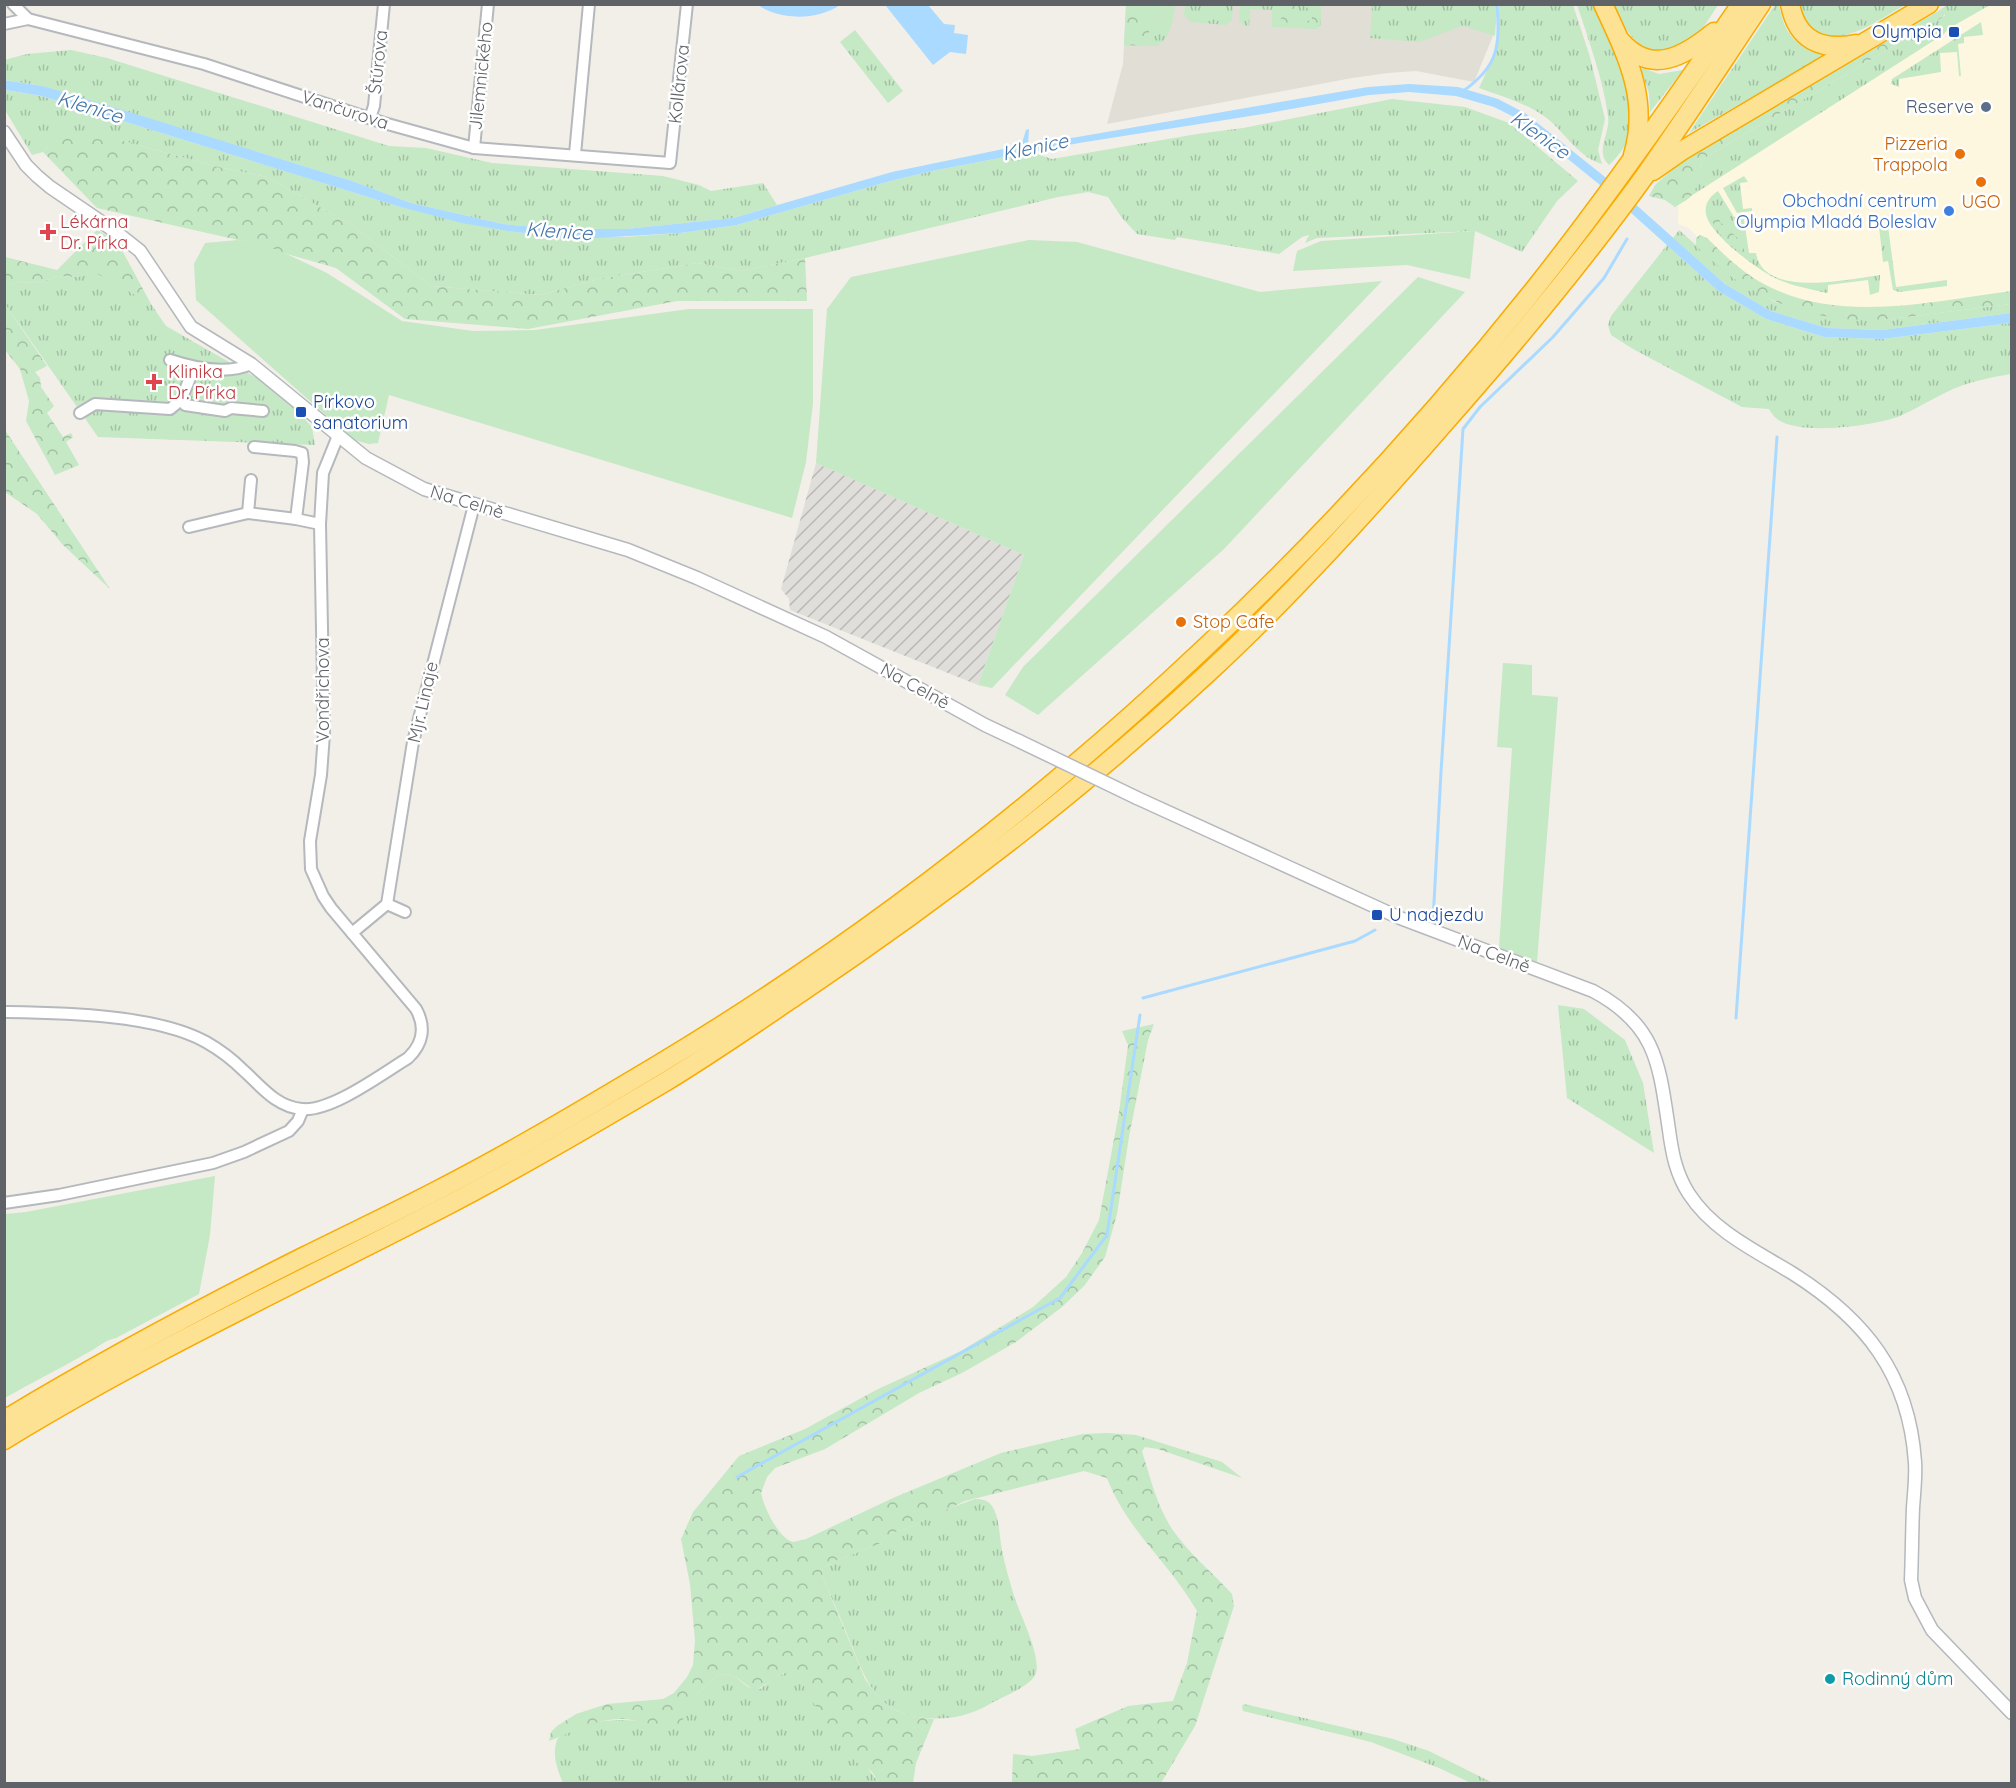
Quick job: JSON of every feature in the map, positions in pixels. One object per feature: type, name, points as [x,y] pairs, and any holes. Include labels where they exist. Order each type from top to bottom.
[{"type":"highway","points":[[1602,4],[1633,78],[1640,107],[1637,138],[1630,165]]},
{"type":"highway","points":[[4,1420],[171,1324],[438,1190],[547,1131],[757,1003],[904,900],[1089,750],[1190,660],[1275,579],[1407,439],[1529,296],[1644,176],[1761,4]]},
{"type":"highway","points":[[1790,4],[1800,30],[1818,45],[1843,47],[1864,43]]},
{"type":"highway","points":[[1644,176],[1683,150],[1929,4]]},
{"type":"highway","points":[[1618,38],[1638,55],[1666,60],[1694,49],[1717,30],[1740,5]]},
{"type":"highway","points":[[4,1440],[53,1410],[180,1341],[558,1145],[672,1077],[915,914],[1029,829],[1142,734],[1282,601],[1359,519],[1490,371],[1598,222],[1630,165],[1740,5]]},
{"type":"street","points":[[13,4],[28,19]]},
{"type":"street","name":"Štúrova","points":[[370,118],[374,106],[384,4]]},
{"type":"street","name":"Jilemnického","points":[[474,148],[488,4]]},
{"type":"street","points":[[574,154],[590,4]]},
{"type":"street","name":"Kollárova","points":[[670,163],[687,4]]},
{"type":"street","name":"Vančurova","points":[[4,24],[28,19],[204,64],[370,118],[474,148],[670,163]]},
{"type":"street","name":"Na Celně","points":[[4,132],[26,165],[37,176],[140,251],[191,327],[251,364],[366,458],[404,480],[474,505],[628,550],[718,587],[826,637],[985,725],[1137,798],[1400,918],[1593,991],[1621,1008],[1638,1025],[1653,1051],[1660,1075],[1674,1161],[1695,1203],[1721,1229],[1816,1288],[1843,1309],[1867,1334],[1886,1360],[1905,1404],[1911,1430],[1915,1464],[1911,1580],[1915,1598],[1932,1630],[2012,1713]]},
{"type":"street","points":[[170,360],[194,368],[240,369],[251,364]]},
{"type":"street","points":[[80,413],[95,404],[170,409],[181,400],[194,368]]},
{"type":"street","points":[[181,400],[185,405],[194,407],[225,411],[231,408],[263,411]]},
{"type":"street","name":"Vondřichova","points":[[303,1109],[319,1108],[334,1102],[408,1058],[416,1049],[421,1037],[422,1022],[416,1009],[323,897],[311,869],[310,842],[321,775],[324,734],[320,524],[323,473],[338,436]]},
{"type":"street","points":[[254,447],[302,453],[303,462],[296,519]]},
{"type":"street","points":[[248,513],[251,480]]},
{"type":"street","name":"Mjr. Linaje","points":[[387,904],[413,742],[474,505]]},
{"type":"street","points":[[189,527],[248,513],[320,524]]},
{"type":"street","points":[[352,933],[387,904],[405,912]]},
{"type":"street","points":[[4,1012],[97,1017],[156,1024],[175,1029],[220,1050],[277,1102],[303,1109],[298,1121],[289,1131],[244,1152],[213,1163],[59,1195],[4,1203]]},
{"type":"shaded area","points":[[1126,5],[1494,5],[1493,36],[1474,82],[1416,71],[1388,73],[1107,124],[1123,64]]},
{"type":"shaded area","points":[[1969,5],[2011,5],[2011,299],[1868,314],[1800,305],[1718,259],[1689,228],[1678,224],[1679,185]]},
{"type":"shaded area","points":[[816,463],[1024,555],[978,685],[790,610],[789,599],[781,589]]},
{"type":"green space","points":[[1278,4],[1296,5],[1296,11],[1306,22],[1312,19],[1311,11],[1305,5],[1319,5],[1320,24],[1315,28],[1281,26],[1279,21],[1284,15],[1273,9]]},
{"type":"green space","points":[[1321,4],[1321,25],[1316,29],[1272,27],[1272,10],[1250,9],[1249,26],[1245,26],[1239,21],[1240,5]]},
{"type":"green space","points":[[1126,5],[1140,5],[1139,17],[1150,18],[1148,46],[1124,45]]},
{"type":"green space","points":[[1140,5],[1167,5],[1166,19],[1139,17]]},
{"type":"green space","points":[[1167,5],[1175,5],[1169,33],[1158,46],[1148,46],[1150,18],[1166,19]]},
{"type":"green space","points":[[1185,5],[1233,5],[1232,20],[1226,25],[1190,22],[1184,15]]},
{"type":"green space","points":[[1372,5],[1497,5],[1495,36],[1462,26],[1419,42],[1370,38]]},
{"type":"green space","points":[[1499,5],[1573,5],[1590,57],[1605,119],[1598,150],[1602,164],[1585,155],[1537,111],[1479,88],[1496,51],[1499,38]]},
{"type":"green space","points":[[1577,5],[1594,5],[1612,43],[1628,86],[1632,108],[1631,128],[1624,148],[1609,165],[1603,154],[1608,122],[1606,102]]},
{"type":"green space","points":[[1614,5],[1718,5],[1699,34],[1671,52],[1648,51],[1639,46],[1625,28]]},
{"type":"green space","points":[[1775,5],[1779,5],[1784,25],[1793,38],[1824,56],[1689,133]]},
{"type":"green space","points":[[1798,5],[1905,5],[1860,30],[1848,35],[1835,36],[1823,35],[1809,27]]},
{"type":"green space","points":[[1948,5],[1990,5],[1948,29],[1944,34],[1691,196],[1706,157],[1945,16],[1942,9],[1939,10]]},
{"type":"green space","points":[[1942,9],[1945,13],[1943,17],[1706,157],[1701,166],[1695,191],[1675,207],[1665,200],[1649,196],[1655,185],[1682,161]]},
{"type":"green space","points":[[1981,22],[1983,35],[1964,37],[1964,43],[1958,44],[1961,76],[1959,76],[1957,52],[1940,53],[1941,72],[1899,79],[1899,87],[1891,84],[1892,79]]},
{"type":"green space","points":[[855,30],[903,91],[888,103],[840,42]]},
{"type":"green space","points":[[71,50],[107,58],[389,146],[426,148],[492,163],[663,176],[699,185],[711,191],[763,183],[777,205],[733,218],[626,229],[554,229],[503,224],[411,203],[352,181],[43,86],[5,80],[4,60],[27,54]]},
{"type":"green space","points":[[1643,68],[1659,74],[1683,70],[1650,112],[1649,93],[1641,70]]},
{"type":"green space","points":[[4,90],[42,96],[397,206],[515,232],[553,237],[626,237],[680,233],[737,225],[937,170],[1031,152],[1052,159],[1243,128],[1392,99],[1465,107],[1509,123],[1578,181],[1557,201],[1522,252],[1475,231],[1317,238],[1305,243],[1309,235],[1302,237],[1279,254],[1177,237],[1175,240],[1137,234],[1122,218],[1108,197],[1088,192],[741,271],[697,263],[599,279],[540,295],[431,286],[353,226],[267,177],[214,166],[120,140],[50,143],[43,152],[32,155],[5,110]]},
{"type":"green space","points":[[61,138],[120,140],[214,166],[267,177],[353,226],[431,286],[540,295],[599,279],[697,263],[741,271],[805,258],[807,301],[677,301],[528,329],[405,319],[336,268],[238,240],[97,208],[43,152],[50,143]]},
{"type":"green space","points":[[1744,176],[1748,182],[1740,183],[1743,209],[1752,208],[1752,211],[1737,213],[1723,188]]},
{"type":"green space","points":[[1718,191],[1734,217],[1752,216],[1753,218],[1744,220],[1749,253],[1756,253],[1762,267],[1774,276],[1809,283],[1880,275],[1879,292],[1870,295],[1868,280],[1828,285],[1827,293],[1789,284],[1769,275],[1736,251],[1709,222],[1706,214],[1707,204]]},
{"type":"green space","points":[[1714,208],[1720,222],[1744,244],[1744,252],[1728,243],[1718,231],[1710,213]]},
{"type":"green space","points":[[1888,226],[1896,287],[1947,280],[1947,286],[1899,292],[1893,290],[1888,261],[1883,262],[1879,227]]},
{"type":"green space","points":[[97,230],[117,241],[151,304],[96,273],[77,277],[59,276],[38,283],[21,282],[5,285],[5,257],[57,270]]},
{"type":"green space","points":[[1679,230],[1732,277],[1775,302],[1882,320],[2011,304],[2011,313],[1882,330],[1827,328],[1771,311],[1725,284],[1673,238]]},
{"type":"green space","points":[[1475,231],[1470,279],[1407,265],[1293,271],[1297,251],[1321,241]]},
{"type":"green space","points":[[1700,235],[1707,238],[1752,277],[1782,292],[1813,302],[1879,307],[1912,305],[2011,291],[2011,304],[1882,320],[1823,316],[1784,305],[1732,277],[1696,246],[1696,238]]},
{"type":"green space","points":[[238,240],[278,250],[327,273],[402,321],[473,331],[535,330],[689,309],[813,309],[813,403],[806,462],[792,518],[389,395],[378,443],[369,444],[354,440],[196,300],[194,264],[205,243]]},
{"type":"green space","points":[[1029,240],[1077,242],[1260,292],[1382,281],[992,688],[978,685],[1024,555],[816,463],[827,309],[851,277]]},
{"type":"green space","points":[[1667,245],[1718,291],[1766,319],[1824,337],[1882,339],[2011,323],[2011,374],[1960,386],[1900,416],[1856,426],[1802,427],[1777,419],[1769,409],[1742,407],[1611,335],[1608,325],[1611,316]]},
{"type":"green space","points":[[96,272],[151,304],[166,326],[257,378],[296,410],[312,427],[315,445],[98,437],[5,304],[4,285],[21,282],[38,283],[59,276],[77,277]]},
{"type":"green space","points":[[1418,277],[1465,292],[1224,549],[1038,715],[1005,695],[1023,667]]},
{"type":"green space","points":[[5,304],[47,366],[35,372],[40,378],[41,387],[54,406],[47,413],[63,437],[71,433],[73,437],[66,442],[79,465],[55,475],[26,421],[29,401],[20,369],[5,350]]},
{"type":"green space","points":[[4,430],[110,589],[63,545],[37,514],[5,492]]},
{"type":"green space","points":[[1503,663],[1532,665],[1532,695],[1558,697],[1537,962],[1499,948],[1512,748],[1497,747]]},
{"type":"green space","points":[[1558,1005],[1584,1009],[1625,1040],[1643,1083],[1654,1153],[1567,1098]]},
{"type":"green space","points":[[1154,1024],[1148,1040],[1129,1137],[1117,1214],[1105,1257],[1084,1286],[1062,1307],[1016,1342],[962,1373],[919,1393],[825,1449],[775,1468],[767,1477],[761,1493],[768,1514],[777,1528],[782,1535],[793,1542],[806,1539],[893,1498],[1001,1453],[1083,1434],[1136,1435],[1222,1462],[1242,1478],[1158,1449],[1145,1447],[1142,1451],[1158,1501],[1172,1529],[1193,1555],[1232,1594],[1234,1606],[1195,1726],[1161,1783],[1012,1783],[1013,1754],[1032,1756],[1080,1749],[1075,1729],[1128,1706],[1173,1701],[1187,1663],[1197,1611],[1186,1593],[1126,1515],[1107,1478],[1084,1471],[965,1501],[908,1528],[892,1533],[879,1544],[823,1568],[826,1585],[865,1679],[872,1689],[886,1704],[902,1713],[934,1719],[916,1763],[913,1783],[879,1783],[872,1772],[856,1762],[810,1698],[802,1682],[792,1672],[783,1673],[755,1691],[733,1675],[719,1674],[698,1693],[679,1726],[666,1727],[614,1719],[585,1726],[549,1741],[551,1732],[557,1726],[576,1714],[607,1704],[663,1699],[674,1693],[687,1677],[693,1665],[695,1641],[690,1584],[681,1539],[693,1512],[739,1456],[805,1429],[876,1390],[961,1351],[1033,1307],[1066,1277],[1082,1253],[1099,1220],[1119,1112],[1128,1045],[1122,1031]]},
{"type":"green space","points":[[215,1176],[210,1235],[199,1294],[116,1338],[104,1342],[5,1398],[5,1214]]},
{"type":"green space","points":[[975,1499],[989,1502],[997,1516],[1008,1574],[1036,1657],[1036,1673],[1022,1687],[973,1712],[942,1718],[909,1715],[895,1710],[884,1702],[868,1681],[826,1585],[823,1568],[879,1544],[892,1533]]},
{"type":"green space","points":[[789,1671],[796,1674],[802,1682],[813,1702],[856,1762],[866,1766],[879,1783],[563,1783],[557,1766],[555,1749],[558,1738],[571,1731],[584,1725],[613,1720],[643,1721],[671,1727],[698,1693],[719,1674],[733,1675],[748,1687],[760,1689],[774,1678]]},
{"type":"green space","points":[[1244,1704],[1393,1739],[1429,1751],[1493,1783],[1471,1783],[1371,1742],[1243,1711]]},
{"type":"water","points":[[888,4],[928,5],[944,24],[955,25],[954,33],[968,35],[966,54],[950,52],[933,65],[886,6]]},
{"type":"water","points":[[758,5],[840,5],[821,14],[799,17],[777,14]]},
{"type":"water","name":"Klenice","points":[[4,80],[43,86],[139,115],[352,181],[411,203],[503,224],[554,229],[626,229],[733,218],[892,172],[1018,146],[1022,143],[1026,130],[1029,129],[1028,144],[1031,145],[1368,87],[1409,84],[1458,87],[1498,99],[1525,113],[1605,177],[1725,284],[1771,311],[1827,328],[1882,330],[2011,313],[2011,323],[1882,339],[1824,337],[1766,319],[1718,291],[1600,185],[1520,120],[1494,107],[1456,96],[1409,92],[1369,95],[1079,143],[937,170],[737,225],[680,233],[579,239],[462,223],[397,206],[42,96],[5,90]]},
{"type":"waterway","points":[[1463,91],[1484,73],[1495,54],[1498,32],[1497,4]]},
{"type":"waterway","points":[[1433,921],[1463,429],[1480,407],[1553,337],[1604,278],[1627,239]]},
{"type":"waterway","points":[[1736,1018],[1777,437]]},
{"type":"waterway","points":[[1143,998],[1355,941],[1375,930]]},
{"type":"waterway","points":[[737,1477],[1060,1298],[1107,1235],[1140,1015]]},
{"type":"place","name":"Olympia","points":[[1954,32]]},
{"type":"place","name":"Reserve","points":[[1986,107]]},
{"type":"place","name":"Pizzeria Trappola","points":[[1960,154]]},
{"type":"place","name":"UGO","points":[[1981,182]]},
{"type":"place","name":"Obchodní centrum Olympia Mladá Boleslav","points":[[1949,211]]},
{"type":"place","name":"Lékárna Dr. Pírka","points":[[48,232]]},
{"type":"place","name":"Klinika Dr. Pírka","points":[[154,382]]},
{"type":"place","name":"Pírkovo sanatorium","points":[[301,412]]},
{"type":"place","name":"Stop Cafe","points":[[1181,622]]},
{"type":"place","name":"U nadjezdu","points":[[1377,915]]},
{"type":"place","name":"Rodinný dům","points":[[1830,1679]]}]
